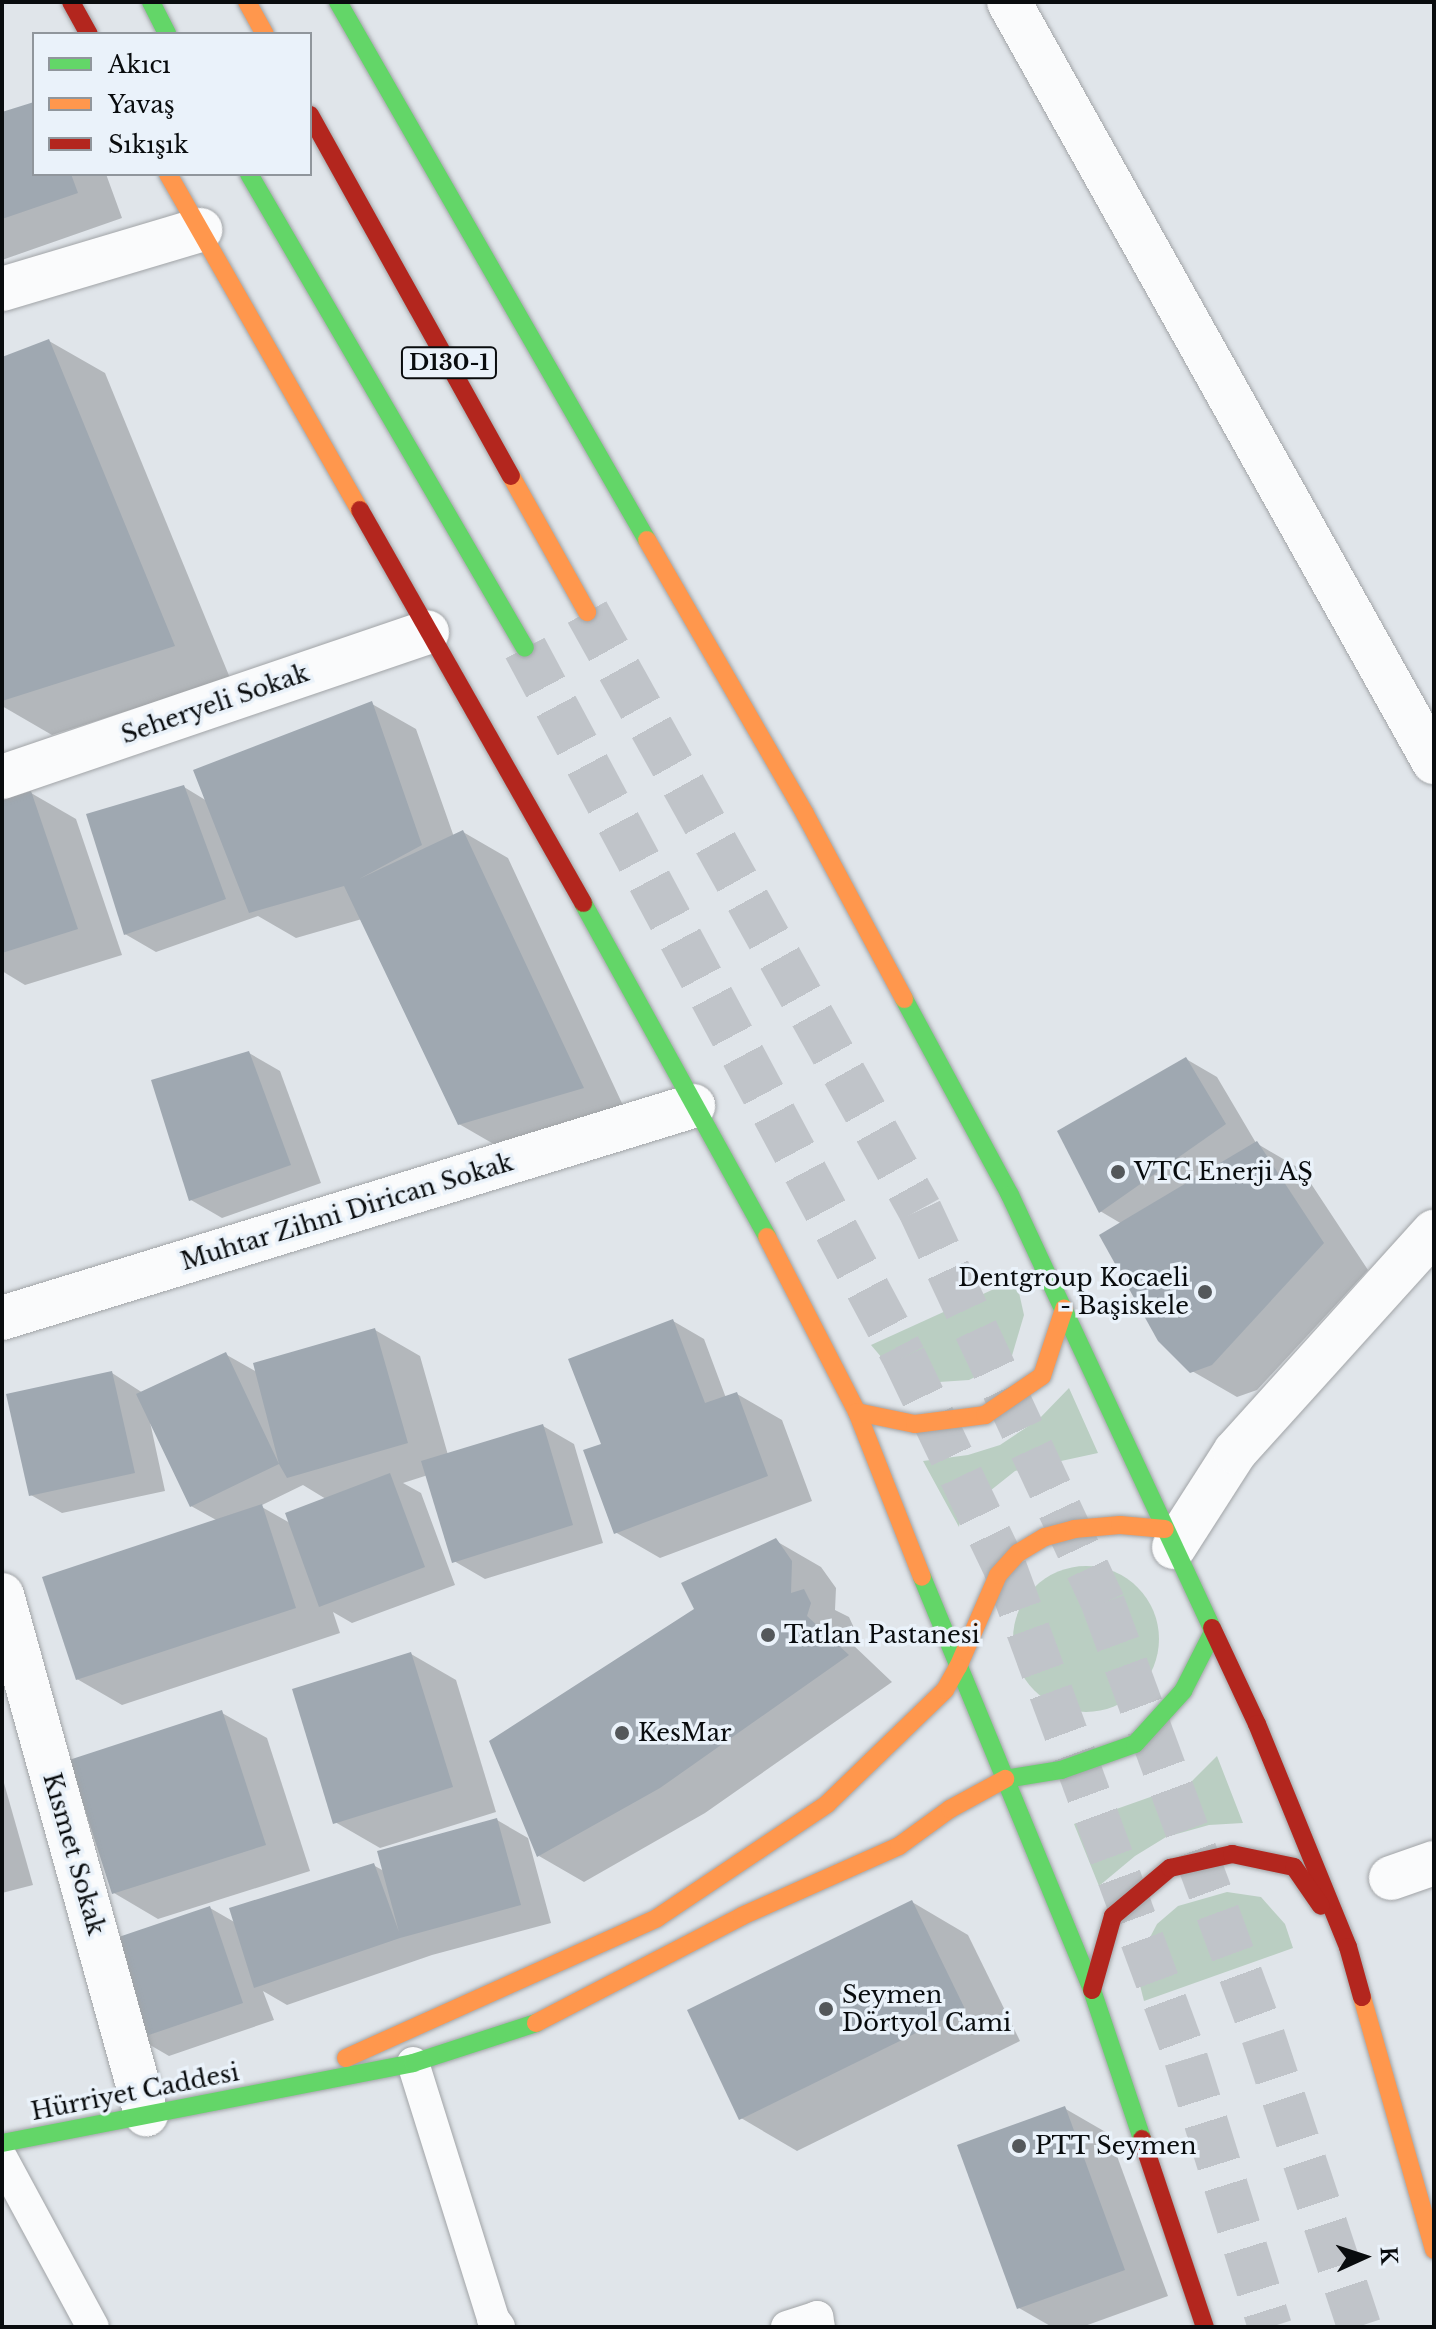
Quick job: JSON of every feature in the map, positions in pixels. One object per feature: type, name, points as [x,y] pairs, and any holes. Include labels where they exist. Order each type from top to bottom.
[{"type":"main road","points":[[71,2],[88,32]]},
{"type":"main road","points":[[151,2],[166,32]]},
{"type":"main road","points":[[247,2],[264,32]]},
{"type":"main road","points":[[338,2],[805,814],[1010,1195],[1257,1724],[1348,1947],[1434,2250]]},
{"type":"main road","name":"D130-1","points":[[312,119],[587,612]]},
{"type":"main road","points":[[169,176],[555,852],[808,1312],[857,1412],[958,1667],[1092,1990],[1205,2327]]},
{"type":"main road","name":"D130-1","points":[[250,176],[525,648]]},
{"type":"main road","points":[[857,1412],[915,1424],[985,1415],[1042,1376],[1064,1309]]},
{"type":"main road","points":[[278,2089],[657,1918],[827,1804],[945,1690],[998,1575],[1018,1553],[1045,1537],[1074,1529],[1120,1525],[1169,1538]]},
{"type":"main road","points":[[278,2089],[413,2063],[546,2020],[742,1916],[899,1846],[950,1809],[1005,1779],[1061,1770],[1135,1744],[1183,1691],[1213,1632]]},
{"type":"main road","points":[[1092,1990],[1113,1916],[1170,1868],[1232,1854],[1294,1867],[1348,1947]]},
{"type":"main road","name":"Hürriyet Caddesi","points":[[2,2143],[278,2089]]},
{"type":"street","points":[[1009,2],[1434,762]]},
{"type":"street","points":[[2,289],[200,230]]},
{"type":"street","name":"Seheryeli Sokak","points":[[2,777],[427,632]]},
{"type":"street","name":"Muhtar Zihni Dirican Sokak","points":[[2,1318],[693,1106]]},
{"type":"street","points":[[1169,1538],[1235,1452],[1434,1232]]},
{"type":"street","name":"Kısmet Sokak","points":[[2,1595],[146,2114]]},
{"type":"street","points":[[1391,1878],[1434,1863]]},
{"type":"lane","points":[[413,2063],[493,2319],[499,2327]]},
{"type":"lane","points":[[2,2159],[93,2327]]},
{"type":"lane","points":[[787,2327],[817,2317],[819,2327]]},
{"type":"green space","points":[[1016,1279],[1024,1315],[1011,1359],[969,1380],[939,1382],[888,1365],[871,1345]]},
{"type":"green space","points":[[1069,1388],[1098,1453],[1015,1471],[961,1514],[959,1527],[923,1461],[968,1455],[1000,1445],[1039,1419]]},
{"type":"green space","points":[[1086,1566],[1114,1571],[1138,1587],[1154,1611],[1159,1639],[1154,1667],[1138,1691],[1114,1707],[1086,1712],[1058,1707],[1034,1691],[1018,1667],[1013,1639],[1018,1611],[1034,1587],[1058,1571]]},
{"type":"green space","points":[[1217,1756],[1243,1823],[1209,1825],[1166,1837],[1135,1856],[1099,1886],[1074,1824],[1190,1783]]},
{"type":"green space","points":[[1227,1892],[1261,1897],[1285,1924],[1293,1948],[1144,2001],[1135,1966],[1157,1924],[1178,1906]]},
{"type":"building","points":[[32,103],[32,176],[72,176],[78,193],[2,219],[2,112]]},
{"type":"building","points":[[49,339],[175,646],[2,701],[2,357]]},
{"type":"building","points":[[372,701],[422,845],[359,879],[463,830],[584,1088],[458,1125],[344,886],[249,913],[193,770]]},
{"type":"building","points":[[184,785],[226,899],[124,935],[86,814]]},
{"type":"building","points":[[31,791],[78,929],[2,953],[2,800]]},
{"type":"building","points":[[249,1051],[291,1165],[189,1201],[151,1080]]},
{"type":"building","name":"VTC Enerji AŞ","points":[[1186,1057],[1226,1124],[1099,1213],[1057,1131]]},
{"type":"building","name":"Dentgroup Kocaeli - Başiskele","points":[[1257,1141],[1324,1243],[1212,1365],[1190,1373],[1158,1341],[1099,1235]]},
{"type":"building","points":[[673,1319],[705,1403],[737,1392],[768,1476],[614,1534],[583,1450],[601,1444],[568,1359]]},
{"type":"building","points":[[375,1328],[408,1443],[287,1478],[279,1464],[253,1363]]},
{"type":"building","points":[[226,1352],[279,1464],[190,1507],[136,1394]]},
{"type":"building","points":[[112,1371],[135,1473],[29,1496],[6,1394]]},
{"type":"building","points":[[543,1424],[573,1525],[452,1563],[421,1461]]},
{"type":"building","points":[[390,1473],[425,1567],[319,1607],[285,1513]]},
{"type":"building","points":[[262,1504],[296,1608],[76,1680],[42,1577]]},
{"type":"building","name":"KesMar","points":[[776,1538],[792,1561],[791,1593],[804,1589],[811,1603],[807,1616],[849,1655],[660,1788],[537,1857],[489,1741],[694,1609],[681,1583]]},
{"type":"building","points":[[411,1652],[453,1787],[333,1824],[292,1689]]},
{"type":"building","points":[[222,1710],[266,1845],[112,1894],[69,1760]]},
{"type":"building","points":[[497,1818],[521,1905],[400,1938],[254,1988],[229,1908],[374,1863],[399,1932],[377,1851]]},
{"type":"building","name":"Seymen Dörtyol Cami","points":[[912,1900],[965,2009],[739,2120],[687,2010]]},
{"type":"building","points":[[210,1906],[243,2003],[137,2039],[104,1942]]},
{"type":"building","points":[[1065,2106],[1125,2270],[1017,2309],[957,2145]]},
{"type":"tunnel","points":[[587,612],[920,1210],[1103,1603],[1263,2036],[1359,2327]]},
{"type":"tunnel","points":[[525,648],[904,1357],[1005,1568],[1186,2059],[1270,2327]]},
{"type":"traffic: fast","points":[[151,2],[166,32]]},
{"type":"traffic: fast","points":[[338,2],[647,540]]},
{"type":"traffic: fast","points":[[250,176],[525,648]]},
{"type":"traffic: fast","points":[[583,903],[767,1237]]},
{"type":"traffic: fast","points":[[904,999],[1010,1195],[1212,1628]]},
{"type":"traffic: fast","points":[[922,1577],[1092,1990],[1142,2139]]},
{"type":"traffic: fast","points":[[1005,1779],[1061,1770],[1135,1744],[1183,1691],[1213,1632]]},
{"type":"traffic: fast","points":[[2,2143],[413,2063],[536,2023]]},
{"type":"traffic: slow","points":[[247,2],[264,32]]},
{"type":"traffic: slow","points":[[169,176],[360,510]]},
{"type":"traffic: slow","points":[[511,476],[587,612]]},
{"type":"traffic: slow","points":[[647,540],[805,814],[904,999]]},
{"type":"traffic: slow","points":[[767,1237],[857,1412],[922,1577]]},
{"type":"traffic: slow","points":[[857,1412],[915,1424],[985,1415],[1042,1376],[1064,1309]]},
{"type":"traffic: slow","points":[[958,1667],[998,1575],[1018,1553],[1045,1537],[1074,1529],[1120,1525],[1165,1529]]},
{"type":"traffic: slow","points":[[346,2058],[657,1918],[827,1804],[945,1690],[958,1667]]},
{"type":"traffic: slow","points":[[536,2023],[742,1916],[899,1846],[950,1809],[1005,1779]]},
{"type":"traffic: slow","points":[[1362,1997],[1434,2250]]},
{"type":"traffic: jam","points":[[71,2],[88,32]]},
{"type":"traffic: jam","points":[[312,119],[511,476]]},
{"type":"traffic: jam","points":[[360,510],[583,903]]},
{"type":"traffic: jam","points":[[1212,1628],[1257,1724],[1348,1947],[1362,1997]]},
{"type":"traffic: jam","points":[[1092,1990],[1113,1916],[1170,1868],[1232,1854],[1294,1867],[1321,1906]]},
{"type":"traffic: jam","points":[[1142,2139],[1205,2327]]},
{"type":"place","name":"VTC Enerji AŞ","points":[[1118,1172]]},
{"type":"place","name":"Dentgroup Kocaeli - Başiskele","points":[[1205,1292]]},
{"type":"place","name":"Tatlan Pastanesi","points":[[768,1635]]},
{"type":"place","name":"KesMar","points":[[622,1733]]},
{"type":"place","name":"Seymen Dörtyol Cami","points":[[826,2009]]},
{"type":"place","name":"PTT Seymen","points":[[1019,2146]]}]
